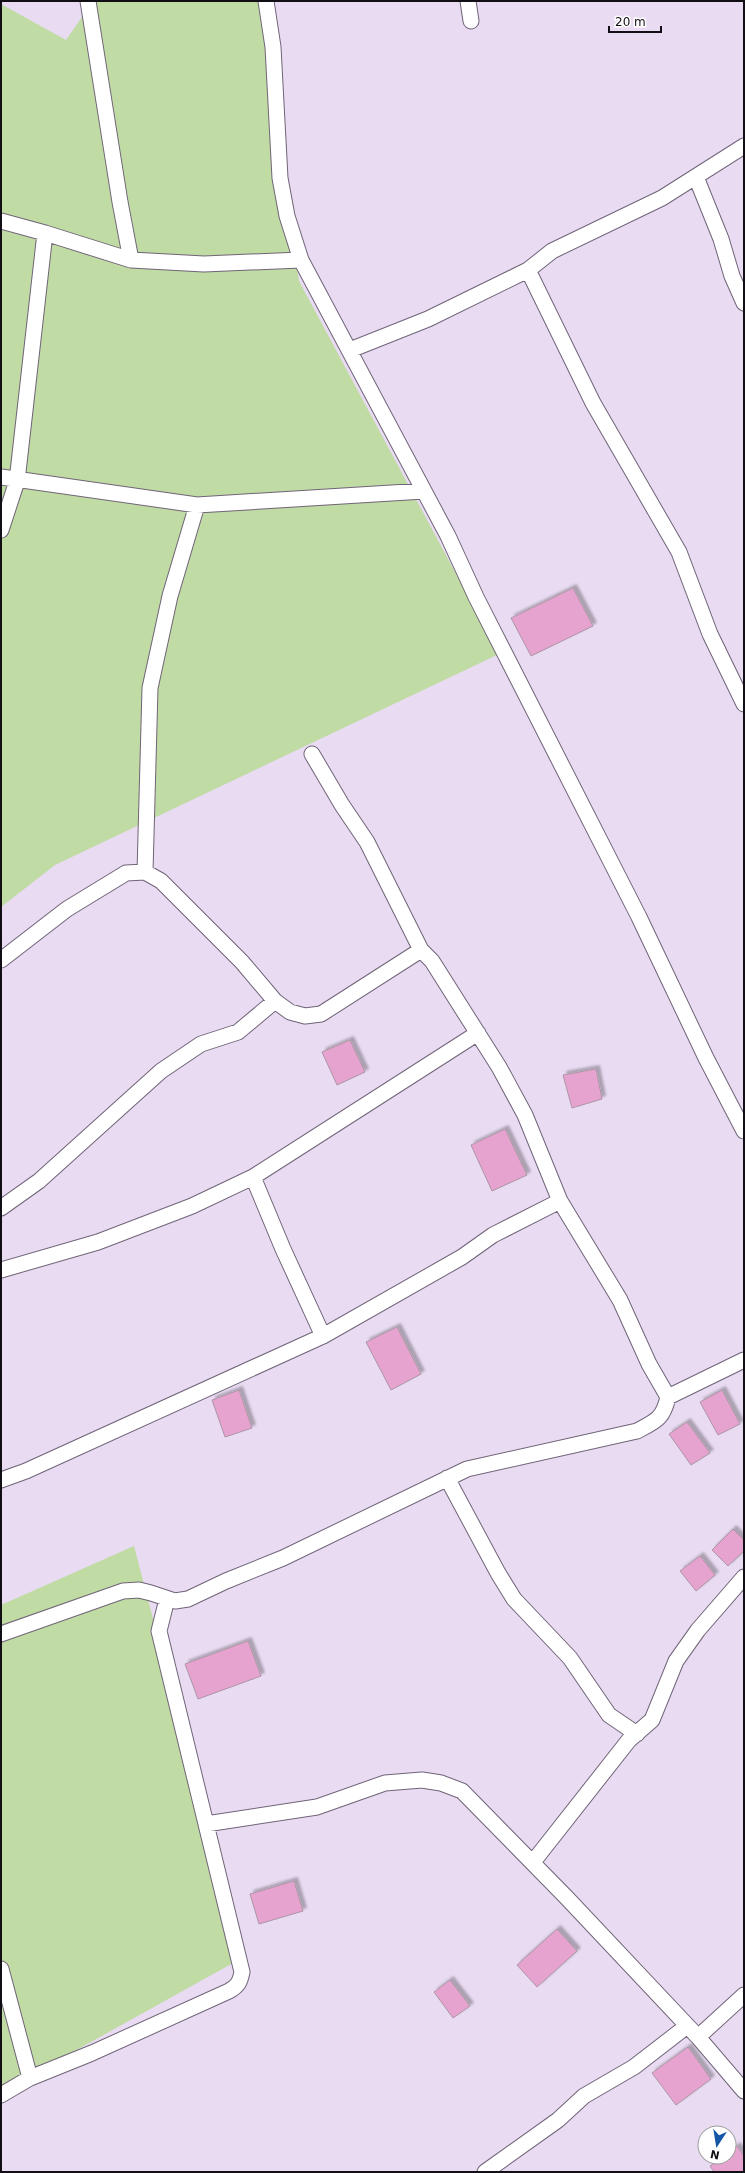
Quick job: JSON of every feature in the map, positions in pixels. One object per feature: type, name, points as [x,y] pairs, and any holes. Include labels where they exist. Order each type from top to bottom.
[{"type":"street","points":[[88,1],[120,202],[131,260]]},
{"type":"street","points":[[266,1],[273,47],[280,178],[287,216],[301,260],[350,350],[375,402],[424,491],[476,597],[639,917],[706,1058],[744,1131]]},
{"type":"street","points":[[468,1],[471,21]]},
{"type":"street","points":[[350,350],[428,318],[528,270],[552,251],[662,198],[744,146]]},
{"type":"street","points":[[696,177],[721,239],[732,276],[744,303]]},
{"type":"street","points":[[1,221],[131,260],[204,264],[301,260]]},
{"type":"street","points":[[1,530],[17,481],[45,233]]},
{"type":"street","points":[[528,270],[593,403],[679,552],[710,634],[744,704]]},
{"type":"street","points":[[1,477],[17,481],[197,505],[424,491]]},
{"type":"street","points":[[146,872],[150,688],[170,596],[197,505]]},
{"type":"street","points":[[1,1634],[123,1592],[139,1590],[151,1592],[168,1599],[188,1599],[202,1594],[226,1581],[283,1558],[467,1469],[637,1431],[659,1419],[665,1409],[668,1397],[649,1364],[620,1300],[581,1231],[560,1201],[526,1115],[478,1033],[432,961],[420,950],[367,842],[342,806],[312,754]]},
{"type":"street","points":[[1,960],[67,909],[126,873],[146,872],[161,881],[242,962],[275,1001],[290,1012],[305,1016],[321,1014],[420,950]]},
{"type":"street","points":[[1,1208],[39,1182],[161,1072],[201,1044],[238,1032],[275,1001]]},
{"type":"street","points":[[1,1270],[98,1242],[192,1206],[253,1177],[478,1033]]},
{"type":"street","points":[[253,1177],[283,1249],[323,1336]]},
{"type":"street","points":[[1,1480],[26,1471],[323,1336],[462,1257],[493,1235],[560,1201]]},
{"type":"street","points":[[668,1397],[744,1360]]},
{"type":"street","points":[[448,1478],[498,1573],[514,1599],[570,1658],[609,1715],[637,1734]]},
{"type":"street","points":[[533,1862],[608,1767],[637,1734],[652,1720],[676,1661],[698,1630],[744,1577]]},
{"type":"street","points":[[1,2095],[30,2078],[92,2053],[229,1991],[237,1987],[241,1981],[242,1972],[159,1631],[168,1599]]},
{"type":"street","points":[[206,1824],[318,1807],[385,1783],[422,1780],[441,1783],[462,1791],[533,1862],[692,2032],[744,2091]]},
{"type":"street","points":[[1,1968],[30,2078]]},
{"type":"street","points":[[485,2172],[558,2120],[584,2096],[692,2032],[744,1995]]},
{"type":"green space","points":[[93,1],[263,1],[299,281],[499,654],[55,865],[1,907],[1,4],[66,40]]},
{"type":"green space","points":[[134,1546],[242,1958],[1,2092],[1,1605]]},
{"type":"building","points":[[573,588],[593,626],[531,656],[511,618]]},
{"type":"building","points":[[350,1040],[365,1072],[337,1085],[322,1052]]},
{"type":"building","points":[[596,1069],[602,1099],[572,1108],[563,1075]]},
{"type":"building","points":[[505,1129],[527,1175],[492,1191],[471,1145]]},
{"type":"building","points":[[397,1327],[421,1374],[391,1390],[366,1342]]},
{"type":"building","points":[[239,1390],[252,1428],[225,1437],[212,1400]]},
{"type":"building","points":[[722,1390],[740,1424],[718,1435],[700,1402]]},
{"type":"building","points":[[687,1422],[710,1453],[691,1465],[669,1434]]},
{"type":"building","points":[[733,1529],[744,1540],[744,1551],[728,1566],[712,1550]]},
{"type":"building","points":[[700,1556],[715,1575],[696,1591],[680,1571]]},
{"type":"building","points":[[248,1641],[261,1676],[198,1699],[185,1664]]},
{"type":"building","points":[[294,1881],[303,1911],[259,1924],[250,1894]]},
{"type":"building","points":[[557,1929],[577,1951],[537,1987],[517,1965]]},
{"type":"building","points":[[450,1980],[470,2006],[453,2018],[434,1992]]},
{"type":"building","points":[[688,2047],[711,2079],[676,2105],[652,2073]]},
{"type":"building","points":[[737,2146],[744,2156],[744,2172],[714,2172],[710,2166],[737,2165]]}]
